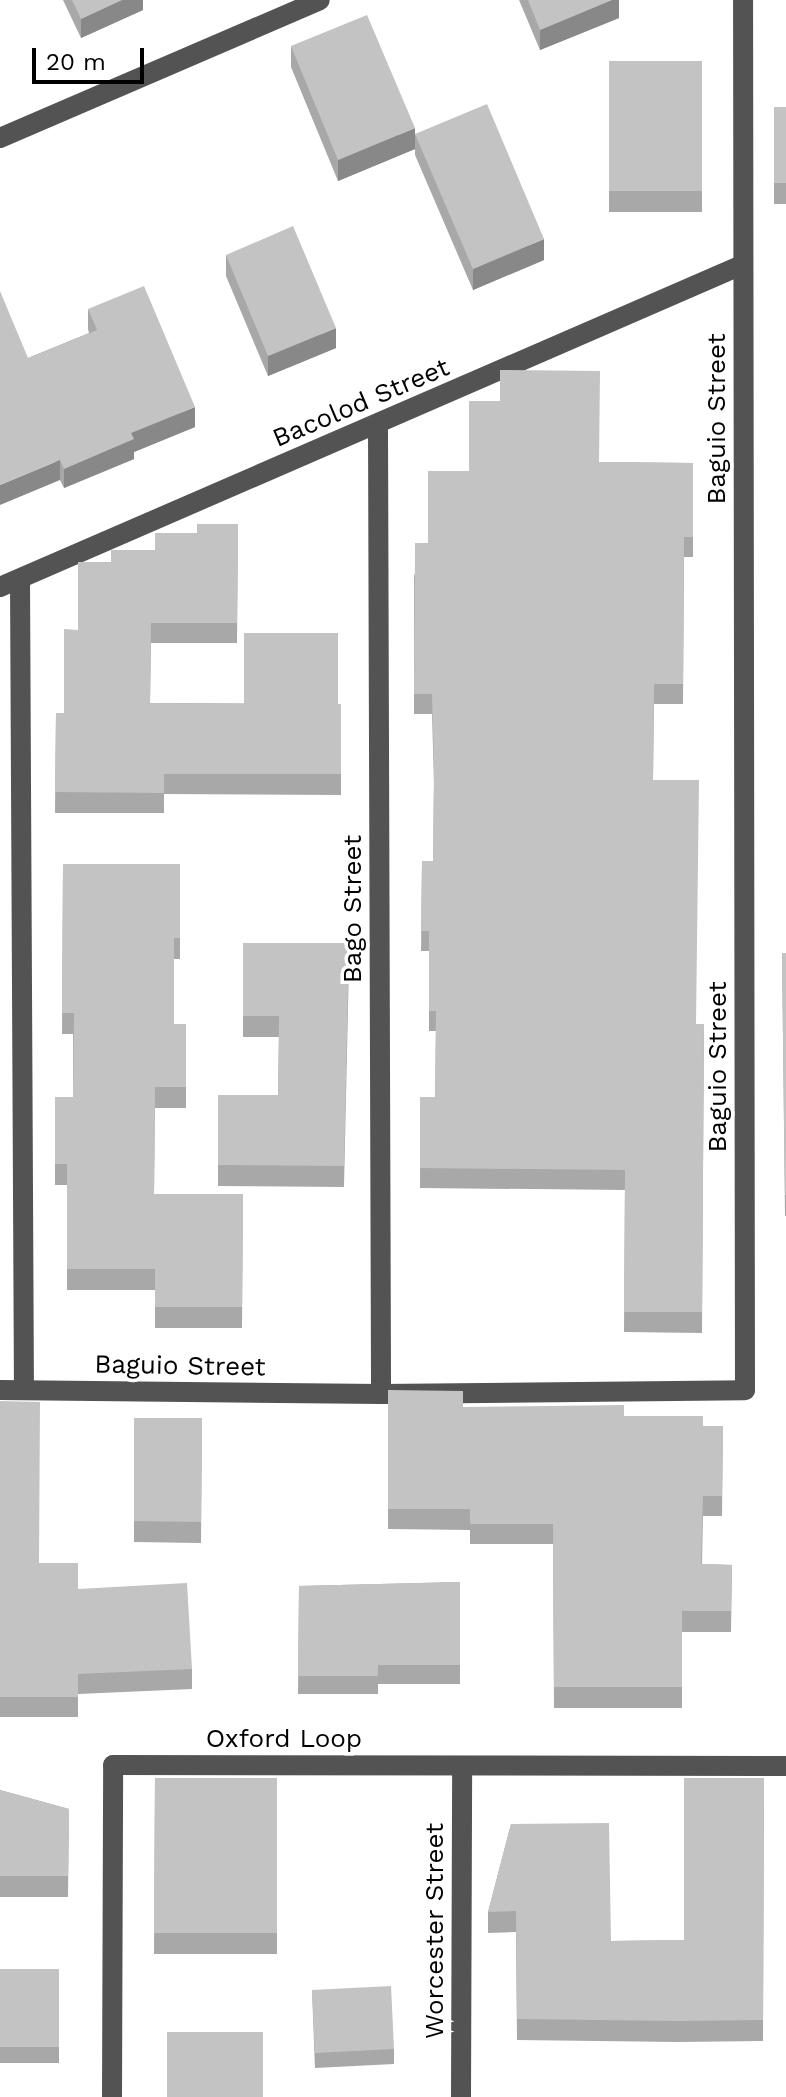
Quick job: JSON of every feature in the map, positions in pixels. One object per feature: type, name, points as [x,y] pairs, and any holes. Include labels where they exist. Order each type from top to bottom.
[{"type":"street","points":[[0,138],[320,0]]},
{"type":"street","name":"Baguio Street","points":[[0,1390],[381,1394],[745,1390],[743,0]]},
{"type":"street","name":"Bacolod Street","points":[[0,587],[742,265]]},
{"type":"street","name":"Bago Street","points":[[378,425],[381,1394]]},
{"type":"street","points":[[20,579],[24,1390]]},
{"type":"street","name":"Oxford Loop","points":[[112,2097],[113,1765],[786,1766]]},
{"type":"street","name":"Worcester Street","points":[[461,2097],[462,1766]]},
{"type":"building","points":[[72,0],[122,0],[81,19]]},
{"type":"building","points":[[528,0],[612,0],[540,30]]},
{"type":"building","points":[[367,15],[415,128],[338,160],[291,46]]},
{"type":"building","points":[[609,61],[702,61],[702,191],[609,191]]},
{"type":"building","points":[[487,104],[544,239],[473,269],[415,134]]},
{"type":"building","points":[[774,107],[786,107],[786,183],[774,183]]},
{"type":"building","points":[[293,226],[336,328],[268,356],[226,255]]},
{"type":"building","points":[[144,286],[195,407],[131,433],[134,439],[64,469],[60,460],[0,485],[0,291],[28,358],[97,330],[88,309]]},
{"type":"building","points":[[500,370],[600,371],[599,462],[693,463],[693,537],[684,537],[683,684],[654,684],[653,780],[699,780],[696,1024],[704,1024],[702,1312],[624,1312],[625,1170],[420,1168],[420,1097],[435,1097],[436,1011],[429,1011],[429,931],[421,931],[422,861],[433,861],[434,768],[432,694],[414,694],[415,543],[428,543],[428,471],[469,471],[469,401],[500,401]]},
{"type":"building","points":[[197,524],[238,524],[237,623],[151,623],[150,703],[244,704],[244,633],[338,633],[341,774],[164,774],[164,793],[55,792],[56,713],[64,713],[64,629],[78,630],[78,562],[111,562],[111,550],[155,550],[155,533],[197,533]]},
{"type":"building","points":[[63,864],[180,864],[180,938],[174,938],[174,1024],[186,1024],[186,1087],[155,1087],[154,1194],[243,1194],[242,1307],[155,1307],[155,1269],[67,1269],[67,1164],[55,1164],[55,1097],[73,1097],[74,1013],[62,1013]]},
{"type":"building","points":[[243,943],[349,943],[344,1166],[218,1165],[218,1095],[278,1095],[279,1016],[243,1016]]},
{"type":"building","points":[[782,953],[786,953],[786,1195],[785,1195]]},
{"type":"building","points":[[388,1390],[463,1391],[463,1407],[624,1405],[624,1416],[703,1416],[703,1426],[723,1426],[722,1496],[703,1496],[701,1564],[732,1565],[731,1611],[682,1611],[682,1687],[554,1687],[553,1524],[470,1524],[470,1509],[388,1509]]},
{"type":"building","points":[[0,1401],[40,1402],[39,1563],[78,1563],[78,1589],[187,1583],[192,1669],[78,1674],[78,1697],[0,1697]]},
{"type":"building","points":[[134,1418],[202,1418],[201,1522],[134,1521]]},
{"type":"building","points":[[460,1582],[460,1665],[378,1665],[378,1676],[298,1676],[299,1586]]},
{"type":"building","points":[[155,1778],[277,1778],[277,1933],[154,1933]]},
{"type":"building","points":[[684,1778],[764,1778],[763,2020],[517,2019],[516,1911],[488,1912],[511,1824],[609,1823],[611,1941],[684,1940]]},
{"type":"building","points":[[0,1790],[69,1809],[68,1876],[0,1876]]},
{"type":"building","points":[[0,1969],[59,1969],[59,2047],[0,2047]]},
{"type":"building","points":[[391,1986],[394,2049],[315,2053],[312,1990]]},
{"type":"building","points":[[167,2032],[263,2032],[263,2097],[167,2097]]}]
